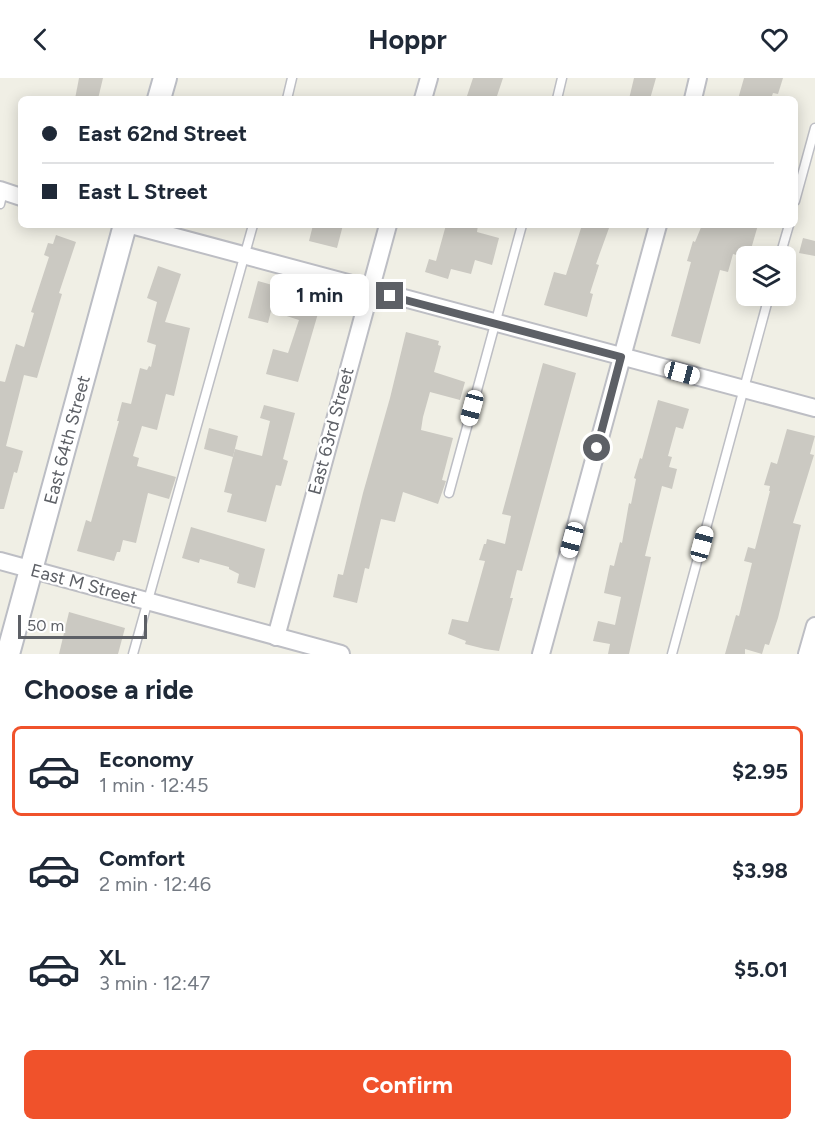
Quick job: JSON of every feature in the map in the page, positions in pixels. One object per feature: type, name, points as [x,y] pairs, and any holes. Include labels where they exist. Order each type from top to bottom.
[{"type":"street","points":[[160,96],[165,78]]},
{"type":"street","points":[[424,96],[429,78]]},
{"type":"street","points":[[694,96],[698,78]]},
{"type":"street","points":[[1,195],[18,197]]},
{"type":"street","name":"East 64th Street","points":[[8,654],[124,228]]},
{"type":"street","points":[[142,228],[815,408]]},
{"type":"street","name":"East 63rd Street","points":[[276,637],[387,228]]},
{"type":"street","points":[[541,654],[657,228]]},
{"type":"street","name":"East M Street","points":[[0,561],[341,654]]},
{"type":"street","points":[[807,654],[815,626]]},
{"type":"lane","points":[[288,96],[292,78]]},
{"type":"lane","points":[[558,96],[562,78]]},
{"type":"lane","points":[[798,190],[815,128]]},
{"type":"lane","points":[[133,654],[252,228]]},
{"type":"lane","points":[[449,494],[521,228]]},
{"type":"lane","points":[[783,246],[788,228]]},
{"type":"lane","points":[[672,654],[766,306]]},
{"type":"building","points":[[79,78],[103,78],[99,96],[76,96]]},
{"type":"building","points":[[473,78],[503,78],[497,96],[467,96]]},
{"type":"building","points":[[634,78],[656,78],[651,96],[630,96]]},
{"type":"building","points":[[744,78],[783,78],[778,94],[739,96]]},
{"type":"building","points":[[312,228],[342,228],[337,248],[309,241]]},
{"type":"building","points":[[445,228],[478,228],[477,232],[499,238],[492,265],[475,260],[471,274],[451,269],[448,279],[425,272],[429,259],[436,261]]},
{"type":"building","points":[[581,228],[609,228],[596,264],[599,265],[590,293],[593,294],[587,317],[544,305],[554,272],[566,275]]},
{"type":"building","points":[[701,228],[757,228],[752,246],[736,246],[736,255],[733,254],[728,272],[720,270],[700,344],[671,336],[691,262],[687,261],[693,241],[695,242]]},
{"type":"building","points":[[56,235],[76,242],[59,293],[62,294],[37,378],[24,375],[6,446],[23,451],[17,473],[14,472],[4,509],[0,509],[0,381],[5,382],[16,344],[24,347],[34,313],[31,312],[49,257],[44,255],[48,243],[53,244]]},
{"type":"building","points":[[803,238],[815,241],[815,256],[799,253]]},
{"type":"building","points":[[158,266],[181,274],[165,322],[190,328],[174,396],[166,394],[157,430],[142,426],[133,456],[139,458],[137,466],[176,477],[169,499],[148,493],[136,543],[123,540],[120,552],[117,552],[114,561],[77,551],[86,520],[91,522],[119,421],[117,421],[122,402],[131,404],[140,368],[147,370],[149,366],[151,367],[156,345],[147,342],[157,302],[147,298]]},
{"type":"building","points":[[258,281],[276,286],[274,296],[319,310],[298,382],[266,374],[273,349],[288,353],[299,320],[271,311],[268,323],[248,318]]},
{"type":"building","points":[[406,332],[439,341],[438,345],[441,346],[434,372],[465,382],[460,400],[430,392],[423,417],[421,430],[453,438],[442,480],[446,481],[438,504],[403,492],[395,522],[381,519],[369,569],[365,568],[357,603],[333,597],[338,574],[343,575]]},
{"type":"building","points":[[543,363],[576,373],[522,571],[517,570],[510,598],[513,598],[499,651],[485,649],[465,644],[466,641],[448,634],[452,619],[468,622],[485,561],[479,560],[487,539],[505,544],[511,516],[502,514]]},
{"type":"building","points":[[658,400],[689,409],[683,429],[676,427],[668,456],[672,457],[669,467],[677,469],[672,489],[662,486],[645,556],[651,557],[629,654],[608,654],[610,644],[593,641],[598,621],[615,625],[621,597],[604,593],[610,565],[614,566],[620,542],[622,543],[636,479],[634,478],[640,458],[642,459]]},
{"type":"building","points":[[264,405],[295,413],[283,459],[288,461],[281,486],[276,485],[266,522],[227,512],[232,494],[224,492],[235,449],[262,456],[270,421],[260,418]]},
{"type":"building","points":[[209,428],[238,436],[233,457],[204,449]]},
{"type":"building","points":[[787,429],[815,436],[810,454],[814,455],[793,523],[801,525],[778,618],[769,645],[765,644],[762,654],[745,649],[745,654],[725,654],[736,615],[739,616],[752,563],[744,561],[748,547],[755,549],[770,491],[770,486],[764,485],[771,462],[777,464]]},
{"type":"building","points":[[191,527],[265,549],[255,588],[237,583],[239,574],[229,567],[200,559],[199,563],[182,558]]},
{"type":"building","points":[[69,612],[125,628],[118,654],[59,654]]},
{"type":"route","points":[[390,296],[621,357],[597,448]]}]
